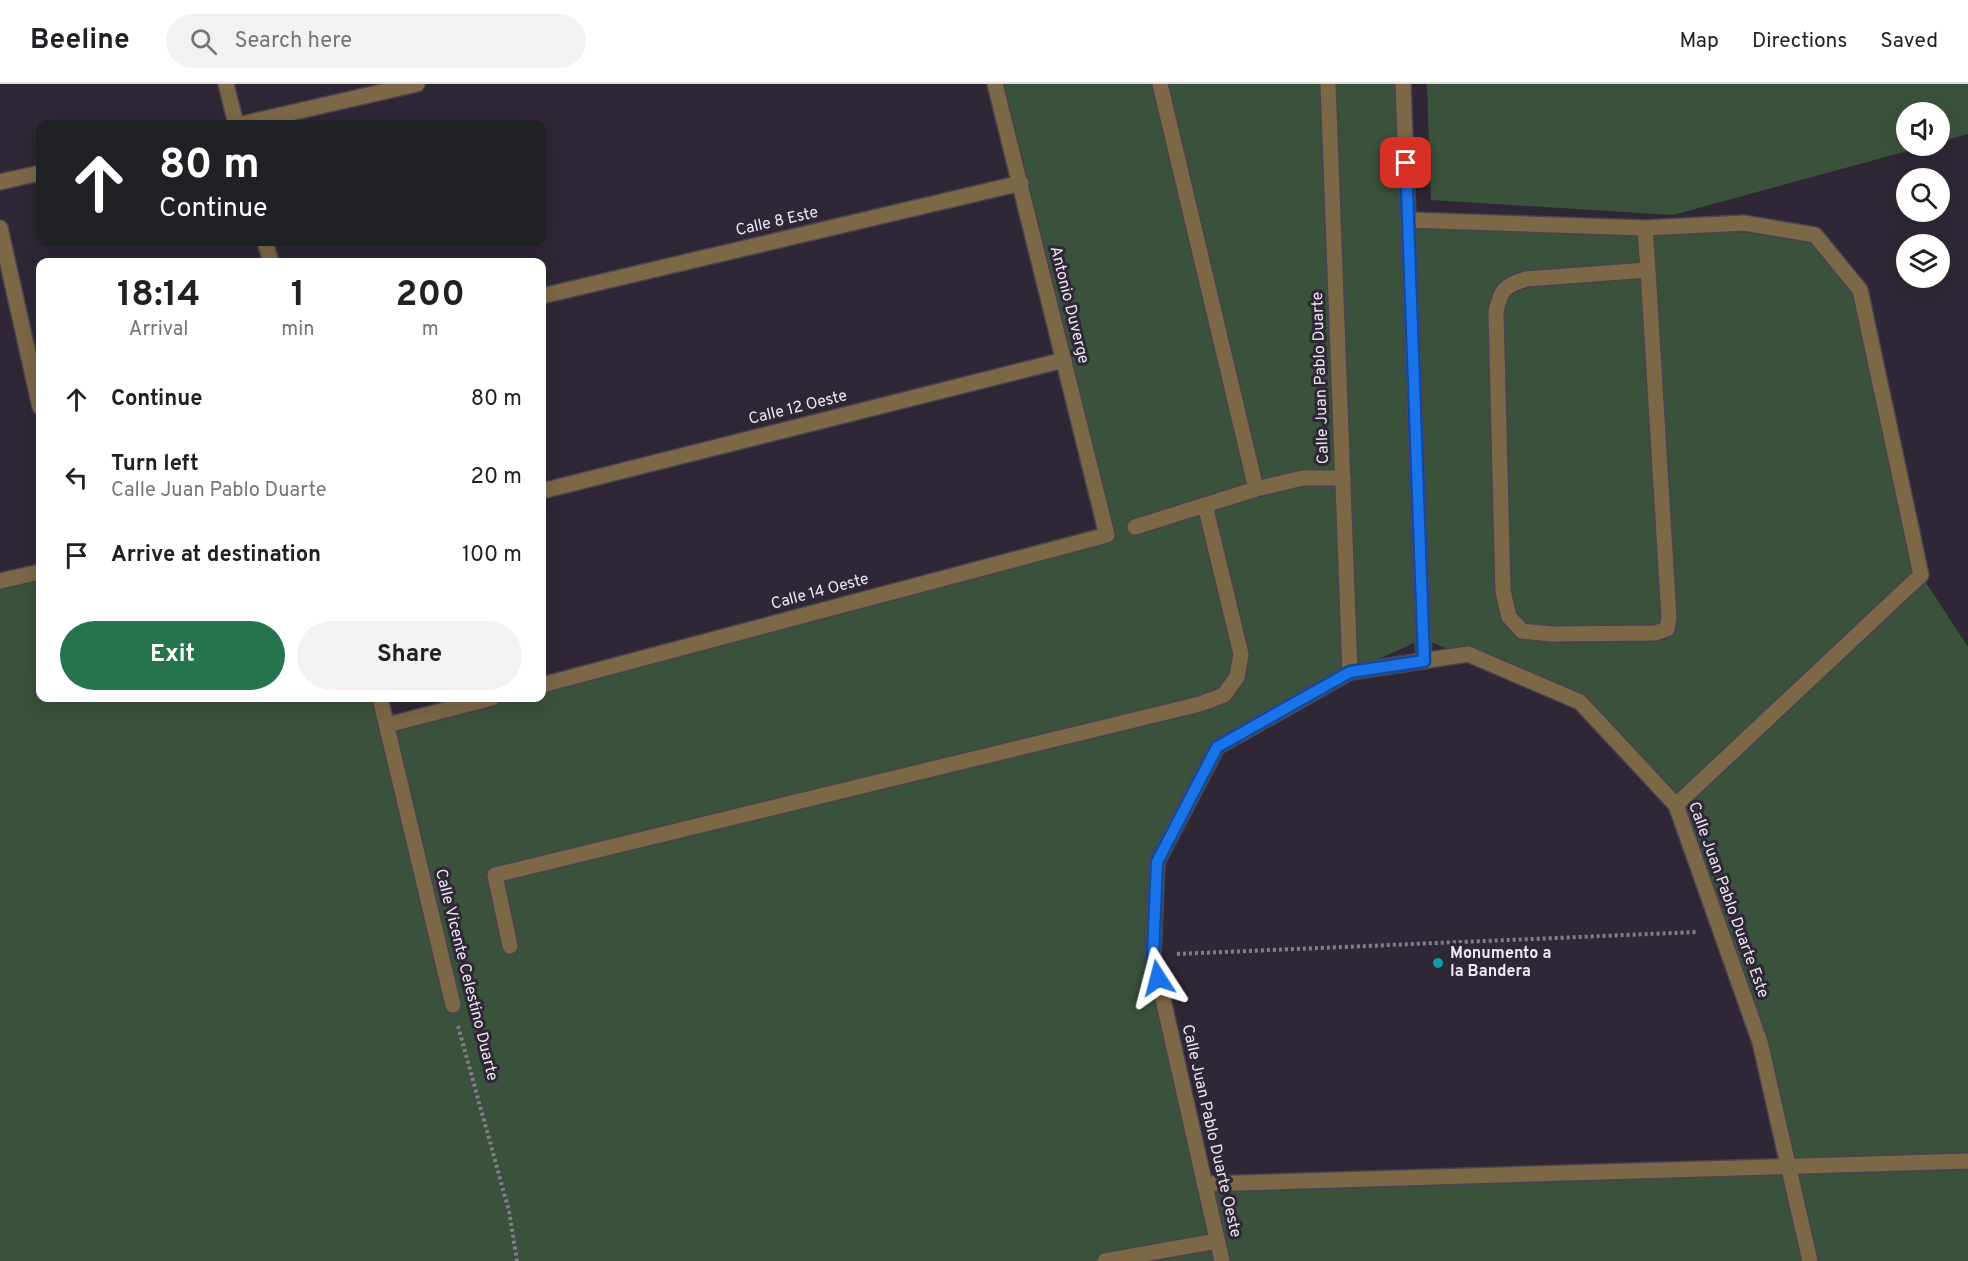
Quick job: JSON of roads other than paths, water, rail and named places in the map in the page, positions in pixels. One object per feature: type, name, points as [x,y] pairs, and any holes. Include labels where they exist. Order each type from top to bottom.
[{"type":"street","points":[[226,84],[235,120]]},
{"type":"street","points":[[260,120],[417,84]]},
{"type":"street","name":"Antonio Duverge","points":[[994,84],[1021,183],[1107,535]]},
{"type":"street","points":[[1160,84],[1256,489]]},
{"type":"street","name":"Calle Juan Pablo Duarte","points":[[1328,84],[1350,672]]},
{"type":"street","points":[[1350,672],[1424,661],[1403,84]]},
{"type":"street","points":[[0,182],[36,173]]},
{"type":"street","name":"Calle 8 Este","points":[[546,295],[1021,183]]},
{"type":"street","points":[[1408,220],[1645,228],[1744,223],[1815,235],[1860,290],[1920,576],[1676,805]]},
{"type":"street","points":[[0,228],[36,388]]},
{"type":"street","points":[[1645,228],[1648,270],[1670,618],[1666,629],[1655,633],[1552,634],[1522,631],[1509,617],[1503,591],[1496,312],[1500,294],[1508,285],[1526,279],[1648,270]]},
{"type":"street","name":"Calle 12 Oeste","points":[[546,490],[1064,360]]},
{"type":"street","points":[[1135,527],[1256,489],[1302,478],[1343,478]]},
{"type":"street","points":[[510,946],[495,874],[1177,710],[1224,696],[1237,677],[1241,654],[1205,505]]},
{"type":"street","name":"Calle 14 Oeste","points":[[546,684],[1107,535]]},
{"type":"street","points":[[0,581],[36,573]]},
{"type":"street","name":"Calle Juan Pablo Duarte Este","points":[[1424,661],[1468,654],[1580,702],[1676,805],[1760,1042],[1810,1261]]},
{"type":"street","name":"Calle Juan Pablo Duarte Oeste","points":[[1222,1261],[1153,955],[1157,862],[1217,747],[1350,672]]},
{"type":"street","name":"Calle Vicente Celestino Duarte","points":[[381,702],[453,1005]]},
{"type":"street","points":[[387,726],[477,702]]},
{"type":"street","points":[[1204,1184],[1968,1161]]},
{"type":"street","points":[[1105,1261],[1216,1241]]},
{"type":"place","name":"Monumento a la Bandera","points":[[1438,963]]}]
